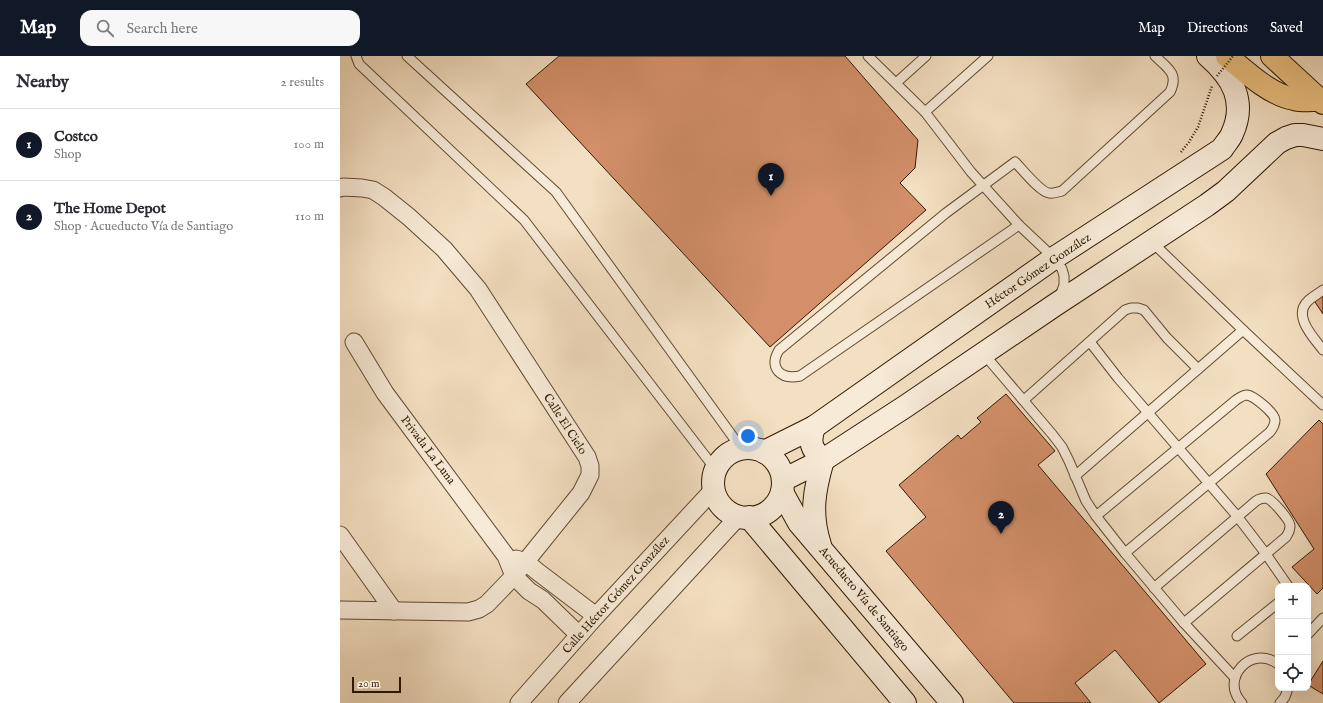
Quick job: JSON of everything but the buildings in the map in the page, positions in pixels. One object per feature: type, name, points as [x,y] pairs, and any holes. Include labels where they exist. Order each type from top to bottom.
[{"type":"highway","points":[[1226,56],[1254,78],[1282,96],[1321,102]]},
{"type":"highway","points":[[1272,56],[1321,102]]},
{"type":"street","name":"Héctor Gómez González","points":[[764,452],[814,427],[1054,258],[1222,149],[1232,135],[1237,122],[1238,107],[1236,92],[1220,67],[1208,56]]},
{"type":"street","points":[[782,486],[906,406],[983,353],[1226,192],[1277,143],[1295,135],[1303,134],[1323,139]]},
{"type":"street","name":"Calle El Cielo","points":[[340,188],[362,188],[373,190],[409,217],[444,249],[478,289],[587,457],[590,466],[590,475],[582,493],[514,576],[487,604],[479,609],[468,612],[340,610]]},
{"type":"street","name":"Privada La Luna","points":[[354,342],[385,392],[506,556],[514,576]]},
{"type":"street","points":[[814,427],[811,437],[811,445],[823,460]]},
{"type":"street","points":[[567,703],[744,517],[760,515],[770,510],[777,502],[782,486],[780,469],[774,459],[764,452],[753,448],[741,448],[730,452],[722,460],[715,479],[718,501],[727,510],[744,517],[905,703]]},
{"type":"street","points":[[821,548],[815,530],[814,514],[816,483],[823,460]]},
{"type":"street","name":"Calle Héctor Gómez González","points":[[519,703],[715,479]]},
{"type":"street","name":"Acueducto Vía de Santiago","points":[[782,486],[799,523],[952,703]]},
{"type":"street","points":[[340,535],[394,611]]},
{"type":"street","points":[[506,556],[526,562],[596,616]]},
{"type":"street","points":[[514,576],[529,591],[543,600],[579,634]]},
{"type":"street","points":[[543,600],[555,584]]},
{"type":"lane","points":[[356,56],[359,64],[524,220],[715,479]]},
{"type":"lane","points":[[406,56],[556,192],[741,448]]},
{"type":"lane","points":[[868,56],[925,112],[984,186],[1019,225],[1054,258],[1062,268],[1064,285],[1055,305]]},
{"type":"lane","points":[[896,83],[926,56]]},
{"type":"lane","points":[[925,112],[988,56]]},
{"type":"lane","points":[[1019,225],[800,376],[792,378],[784,376],[778,372],[775,365],[775,356],[779,350],[946,213],[1015,162],[1043,191],[1050,194],[1062,191],[1170,92],[1174,84],[1174,76],[1155,56]]},
{"type":"lane","points":[[1152,242],[1323,405]]},
{"type":"lane","points":[[1323,290],[1308,301],[1302,311],[1302,318],[1305,326],[1323,350]]},
{"type":"lane","points":[[1024,400],[1125,310],[1131,308],[1144,310],[1167,338],[1198,370]]},
{"type":"lane","points":[[1075,476],[1243,330]]},
{"type":"lane","points":[[1090,342],[1118,378],[1149,412],[1237,516],[1286,583]]},
{"type":"lane","points":[[983,353],[1062,447],[1086,501],[1096,516],[1184,623],[1235,678]]},
{"type":"lane","points":[[1096,516],[1242,396],[1247,395],[1253,397],[1273,414],[1275,419],[1274,426],[1270,432],[1125,553]]},
{"type":"lane","points":[[1154,588],[1256,500],[1266,498],[1271,500],[1289,521],[1289,532],[1286,537],[1184,623]]},
{"type":"lane","points":[[1237,636],[1275,606]]},
{"type":"lane","points":[[1311,631],[1323,618]]},
{"type":"lane","points":[[1240,702],[1234,685],[1235,678],[1242,665],[1255,658],[1264,658],[1275,662]]},
{"type":"lane","points":[[1280,703],[1285,697],[1287,691]]},
{"type":"path","points":[[1180,153],[1198,127],[1210,89],[1217,76],[1233,56]]},
{"type":"place","name":"Costco","points":[[771,196]]},
{"type":"place","name":"The Home Depot","points":[[1001,534]]}]
